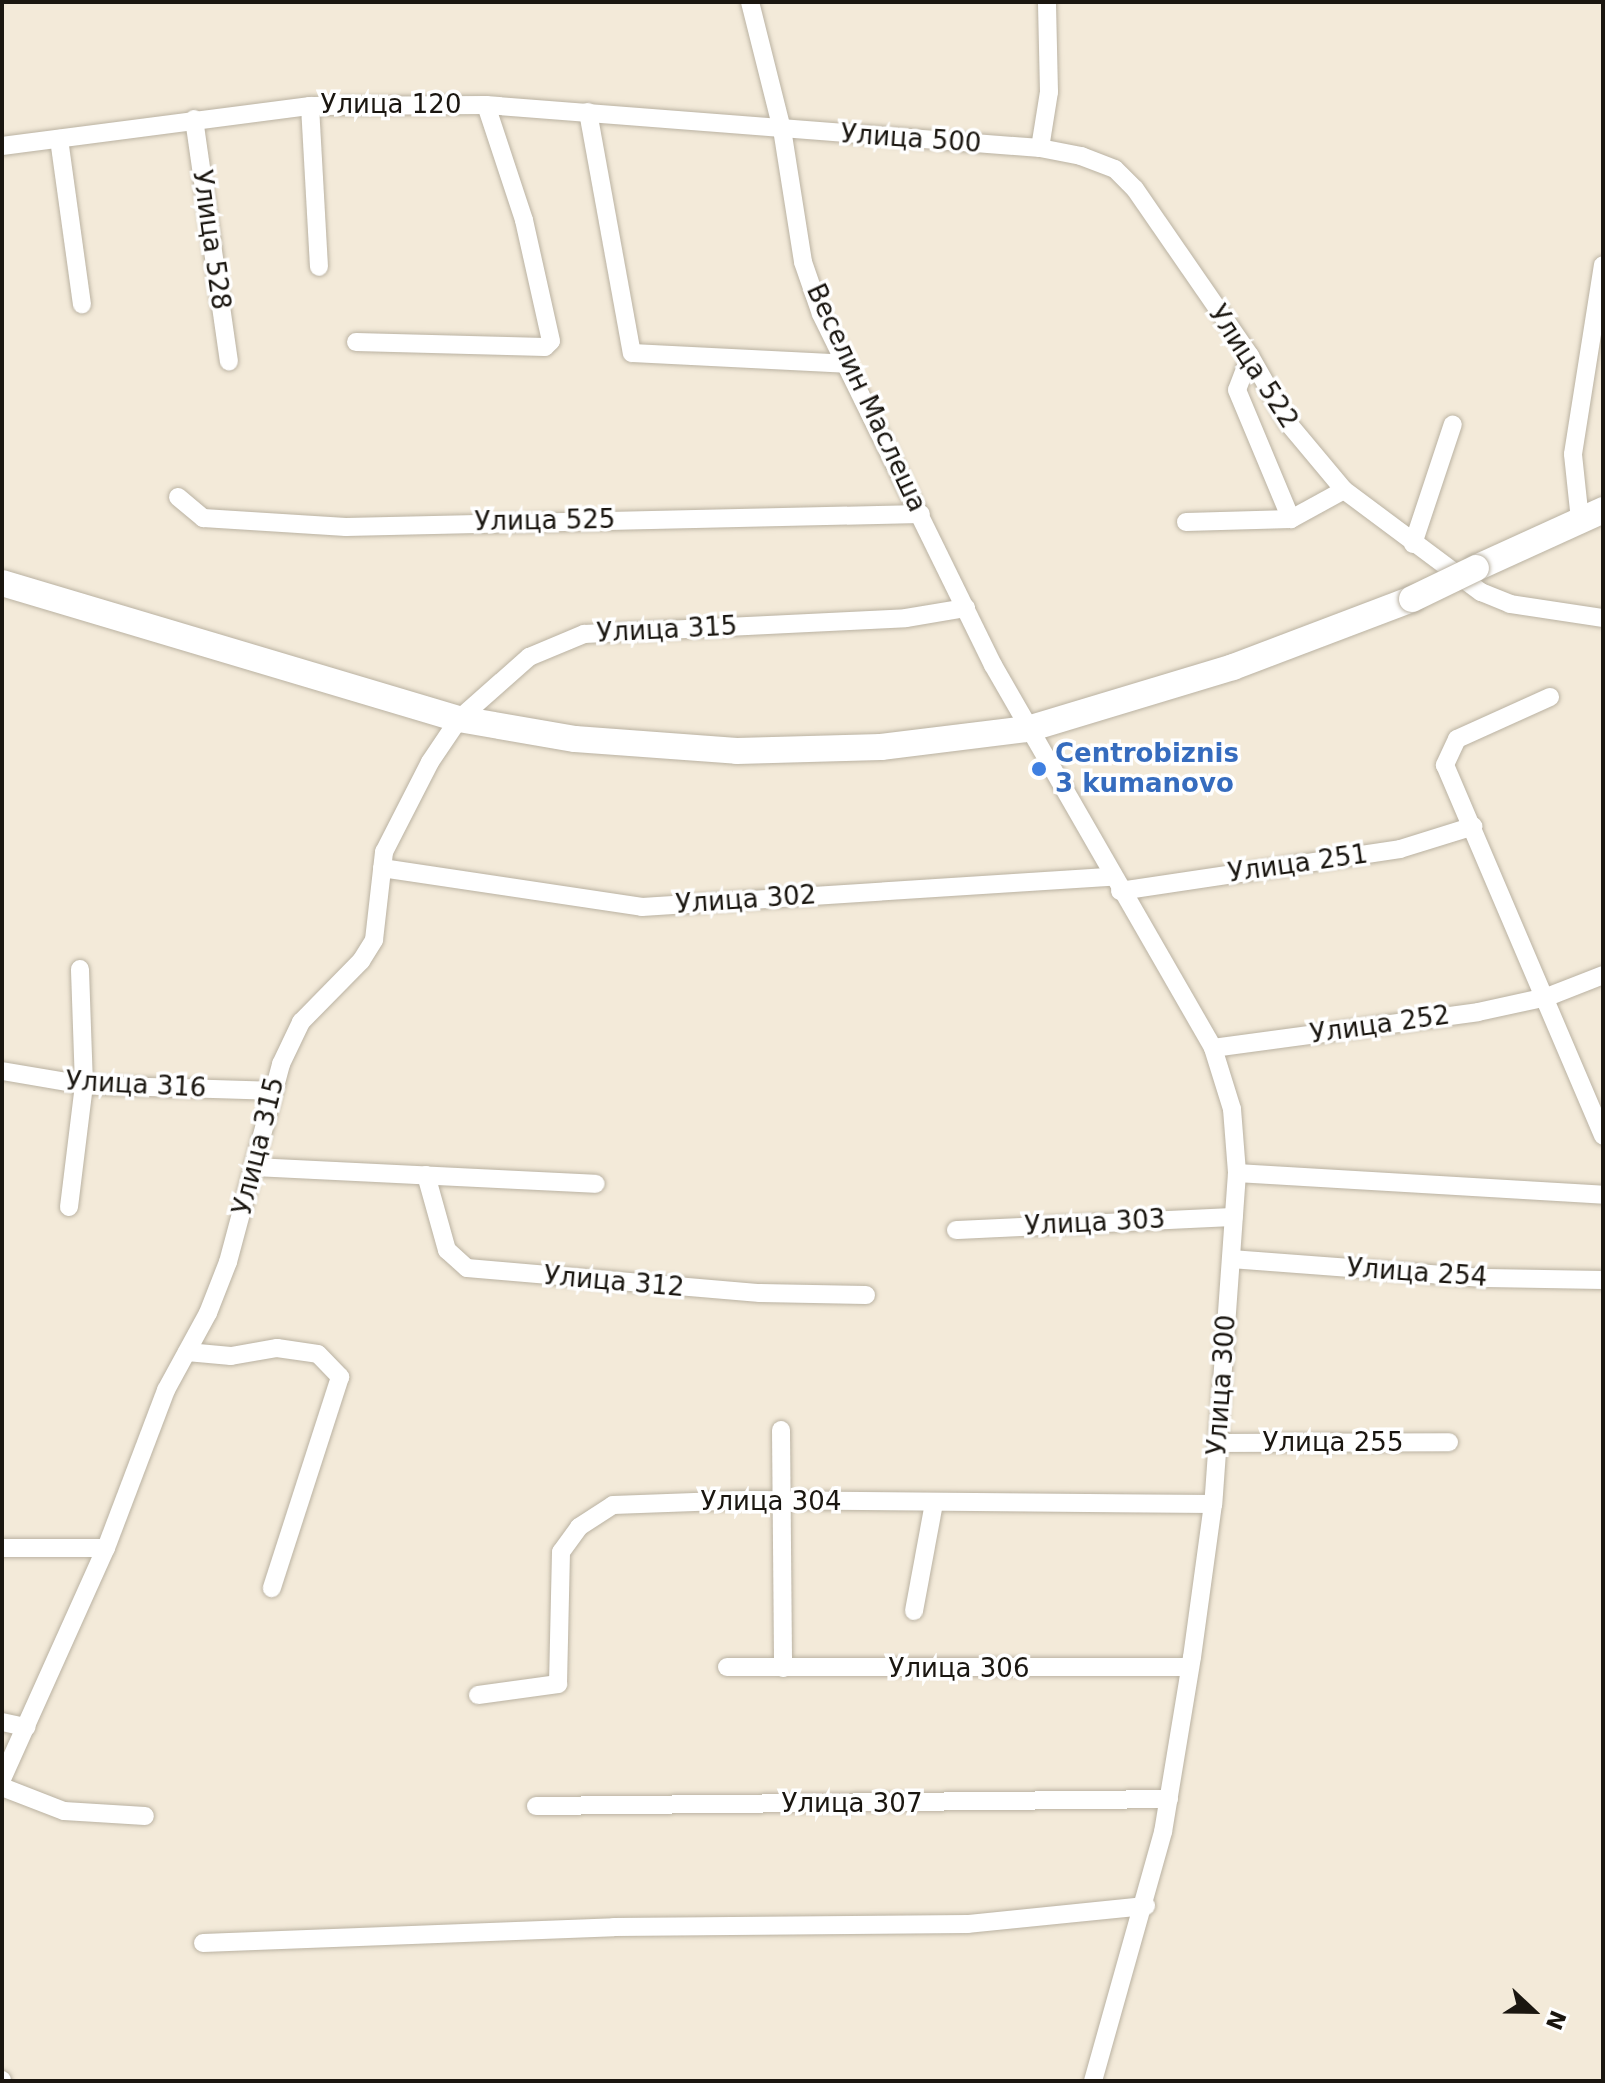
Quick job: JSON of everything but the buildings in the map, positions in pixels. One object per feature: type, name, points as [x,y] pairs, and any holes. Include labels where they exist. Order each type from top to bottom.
[{"type":"main road","points":[[2,583],[459,719],[575,739],[737,751],[881,747],[1028,729],[1233,667],[1412,599],[1591,515]]},
{"type":"street","name":"Веселин Маслеша","points":[[750,2],[782,129],[803,262],[846,364],[1028,729]]},
{"type":"street","points":[[1040,148],[1049,92],[1047,2]]},
{"type":"street","name":"Улица 120","points":[[2,146],[310,106],[486,105],[782,129]]},
{"type":"street","points":[[356,342],[545,347],[551,341],[524,220],[486,105]]},
{"type":"street","points":[[310,106],[319,267]]},
{"type":"street","points":[[588,112],[632,353],[846,364]]},
{"type":"street","name":"Улица 528","points":[[194,119],[229,361]]},
{"type":"street","name":"Улица 500","points":[[782,129],[1040,148]]},
{"type":"street","points":[[59,139],[82,304]]},
{"type":"street","name":"Улица 522","points":[[1040,148],[1115,169],[1135,189],[1250,356],[1288,423],[1344,490],[1413,544]]},
{"type":"street","points":[[1591,515],[1573,454],[1603,265]]},
{"type":"street","points":[[1250,356],[1237,390],[1291,519]]},
{"type":"street","points":[[1453,424],[1413,544],[1481,592],[1510,604],[1603,618]]},
{"type":"street","points":[[1186,522],[1291,519],[1344,490]]},
{"type":"street","name":"Улица 525","points":[[178,497],[203,518],[346,527],[921,514]]},
{"type":"street","name":"Улица 315","points":[[2,1779],[106,1548],[166,1390],[228,1262],[270,1091],[301,1022],[361,961],[374,940],[382,868],[403,811],[459,719],[529,657],[584,634],[906,618],[966,608]]},
{"type":"street","points":[[1550,697],[1457,739],[1445,765],[1547,997],[1603,1136]]},
{"type":"street","name":"Улица 300","points":[[1028,729],[1213,1048],[1227,1082],[1237,1173],[1213,1504],[1190,1667],[1169,1799],[1146,1906],[1093,2081]]},
{"type":"street","name":"Улица 251","points":[[1116,884],[1400,849],[1474,826]]},
{"type":"street","name":"Улица 302","points":[[382,868],[642,907],[1116,884]]},
{"type":"street","points":[[69,1207],[84,1085],[80,969]]},
{"type":"street","name":"Улица 252","points":[[1213,1048],[1478,1012],[1547,997],[1603,975]]},
{"type":"street","name":"Улица 316","points":[[2,1071],[84,1085],[270,1091]]},
{"type":"street","points":[[253,1167],[596,1184]]},
{"type":"street","points":[[1237,1173],[1603,1195]]},
{"type":"street","name":"Улица 312","points":[[426,1175],[447,1250],[467,1268],[718,1291],[866,1295]]},
{"type":"street","name":"Улица 303","points":[[956,1230],[1234,1217]]},
{"type":"street","name":"Улица 254","points":[[1231,1259],[1486,1278],[1603,1280]]},
{"type":"street","points":[[187,1352],[231,1356],[277,1348],[318,1354],[340,1377],[272,1588]]},
{"type":"street","points":[[781,1430],[783,1668]]},
{"type":"street","name":"Улица 255","points":[[1217,1443],[1449,1442]]},
{"type":"street","name":"Улица 304","points":[[478,1695],[558,1684],[561,1552],[579,1527],[613,1505],[782,1501],[1213,1504]]},
{"type":"street","points":[[914,1611],[934,1503]]},
{"type":"street","points":[[2,1548],[106,1548]]},
{"type":"street","name":"Улица 306","points":[[727,1667],[1190,1667]]},
{"type":"street","points":[[2,1722],[26,1727]]},
{"type":"street","points":[[2,1787],[64,1811],[145,1816]]},
{"type":"street","name":"Улица 307","points":[[536,1806],[1169,1799]]},
{"type":"street","points":[[203,1943],[630,1927],[968,1924],[1146,1906]]},
{"type":"place","name":"Centrobiznis 3 kumanovo","points":[[1039,769]]}]
